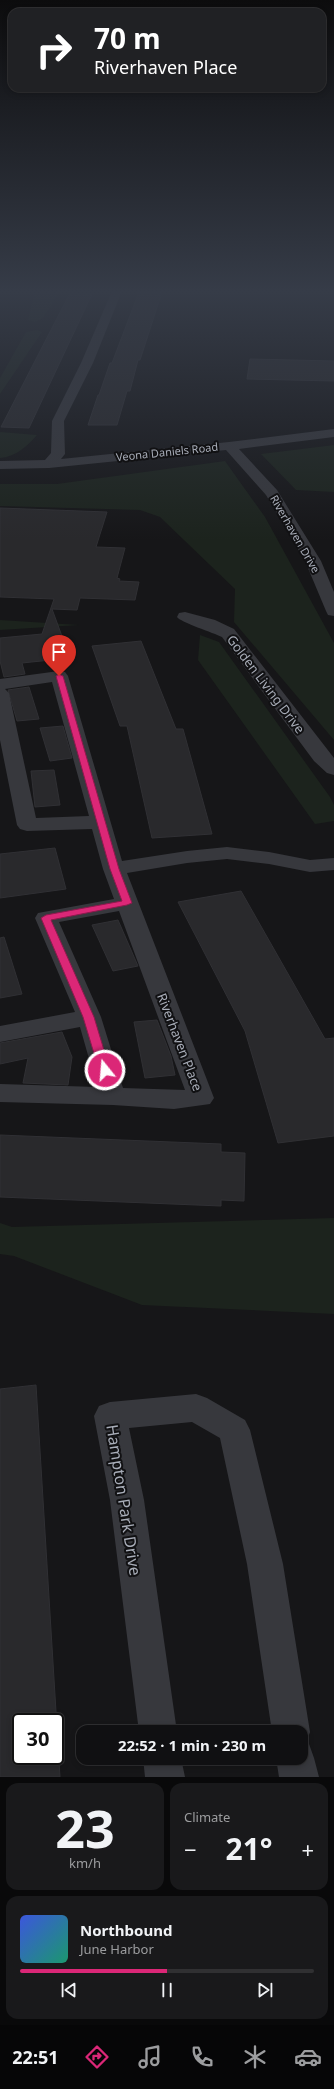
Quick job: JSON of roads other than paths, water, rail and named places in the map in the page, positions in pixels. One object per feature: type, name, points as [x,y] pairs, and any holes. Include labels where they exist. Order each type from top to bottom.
[{"type":"street","points":[[49,464],[58,454],[58,421],[82,374]]},
{"type":"street","name":"Veona Daniels Road","points":[[0,465],[49,464],[229,446],[334,433]]},
{"type":"street","name":"Riverhaven Drive","points":[[229,446],[272,493],[313,561],[334,611]]},
{"type":"street","name":"Golden Living Drive","points":[[185,617],[209,624],[228,633],[321,758],[334,769]]},
{"type":"street","name":"Riverhaven Place","points":[[0,684],[59,676],[114,869],[201,1098],[174,1100],[113,1096],[0,1093]]},
{"type":"street","points":[[0,693],[27,825],[100,822]]},
{"type":"street","points":[[114,869],[187,857],[227,853],[269,858],[310,866],[334,864]]},
{"type":"street","points":[[113,1096],[88,1017],[46,918],[127,903]]},
{"type":"street","points":[[0,1034],[88,1017]]},
{"type":"street","name":"Hampton Park Drive","points":[[157,1725],[143,1630],[127,1500],[110,1416],[196,1408],[234,1430],[265,1564],[290,1725]]},
{"type":"street","points":[[163,1765],[165,1777]]},
{"type":"street","points":[[296,1765],[299,1777]]}]
